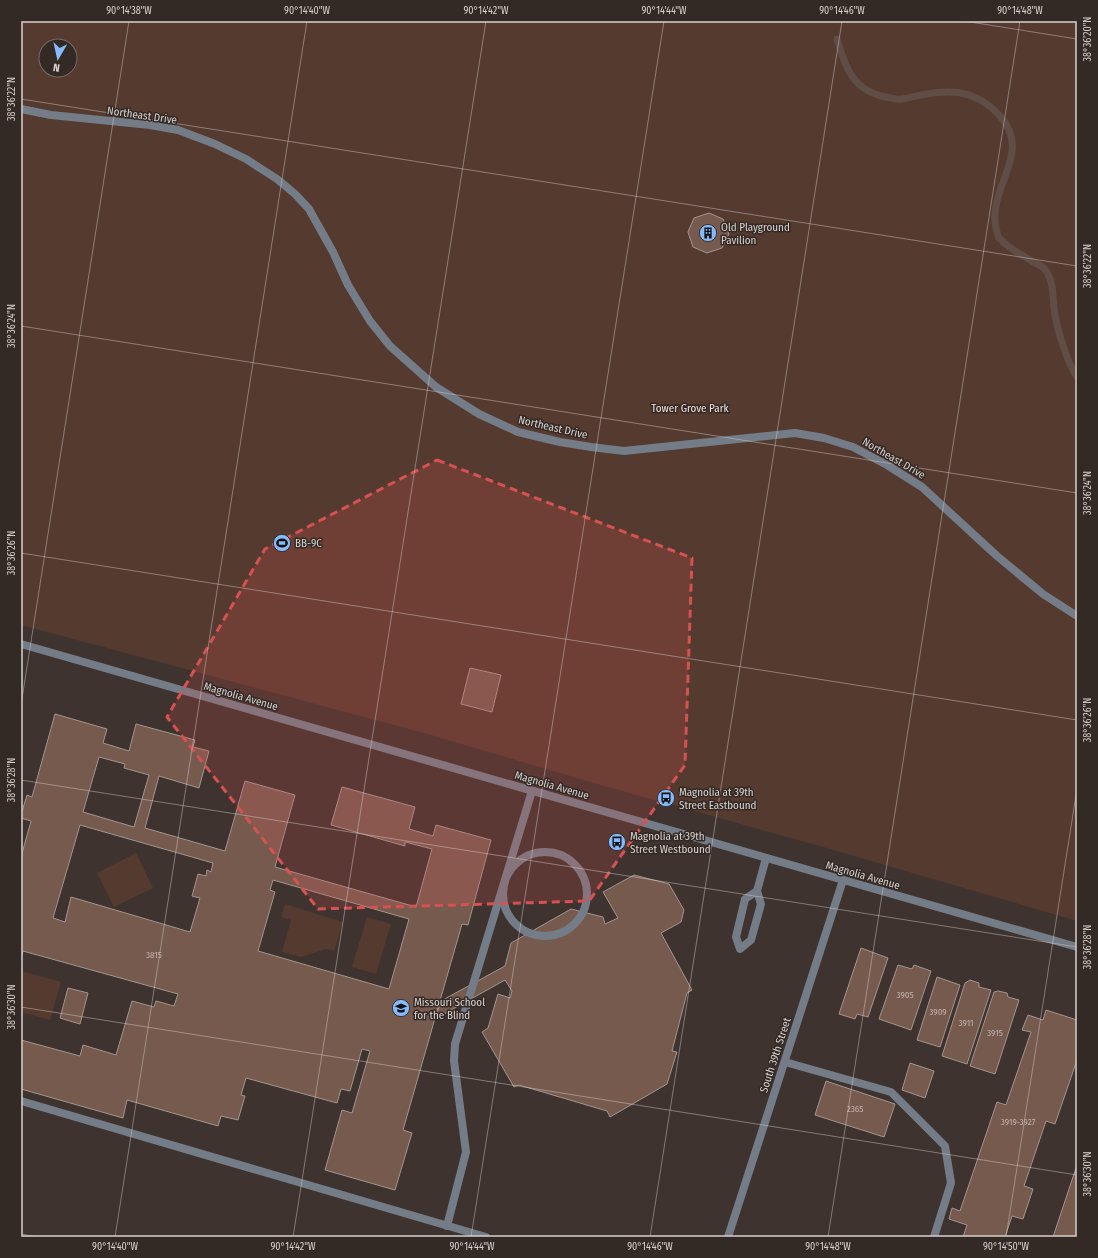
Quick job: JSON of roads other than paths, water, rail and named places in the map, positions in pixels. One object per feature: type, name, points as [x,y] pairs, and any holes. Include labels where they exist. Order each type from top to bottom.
[{"type":"street","name":"Northeast Drive","points":[[21,109],[51,115],[150,125],[178,130],[215,144],[246,159],[295,194],[309,209],[327,240],[348,285],[370,321],[390,346],[436,387],[479,414],[518,432],[560,442],[624,451],[795,433],[824,438],[853,447],[887,465],[922,487],[997,556],[1043,594],[1077,616]]},
{"type":"street","name":"Magnolia Avenue","points":[[21,644],[1077,947]]},
{"type":"street","points":[[447,1226],[466,1152],[454,1062],[455,1044],[532,791]]},
{"type":"street","points":[[540,852],[547,852],[565,857],[581,872],[586,885],[587,895],[582,914],[576,922],[564,931],[549,936],[534,934],[523,930],[516,925],[506,910],[503,888],[505,879],[516,864],[527,856],[540,852]]},
{"type":"street","points":[[757,891],[745,899],[736,937],[740,949],[751,940],[761,904],[757,891],[766,858]]},
{"type":"street","name":"South 39th Street","points":[[728,1237],[843,880]]},
{"type":"street","points":[[785,1062],[891,1092],[945,1146],[951,1183],[934,1237]]},
{"type":"street","points":[[21,1101],[486,1237]]},
{"type":"waterway","points":[[837,39],[843,59],[852,76],[858,83],[875,94],[891,98],[906,99],[932,93],[963,93],[981,100],[999,115],[1008,128],[1012,142],[1012,155],[995,209],[995,223],[998,235],[1003,242],[1044,268],[1048,273],[1052,284],[1055,315],[1061,338],[1066,355],[1077,377]]},
{"type":"place","name":"Old Playground Pavilion","points":[[708,233]]},
{"type":"place","name":"BB-9C","points":[[282,543]]},
{"type":"place","name":"Magnolia at 39th Street Eastbound","points":[[666,798]]},
{"type":"place","name":"Magnolia at 39th Street Westbound","points":[[617,842]]},
{"type":"place","name":"Missouri School for the Blind","points":[[401,1008]]},
{"type":"park label","name":"Tower Grove Park","points":[[690,408]]}]
